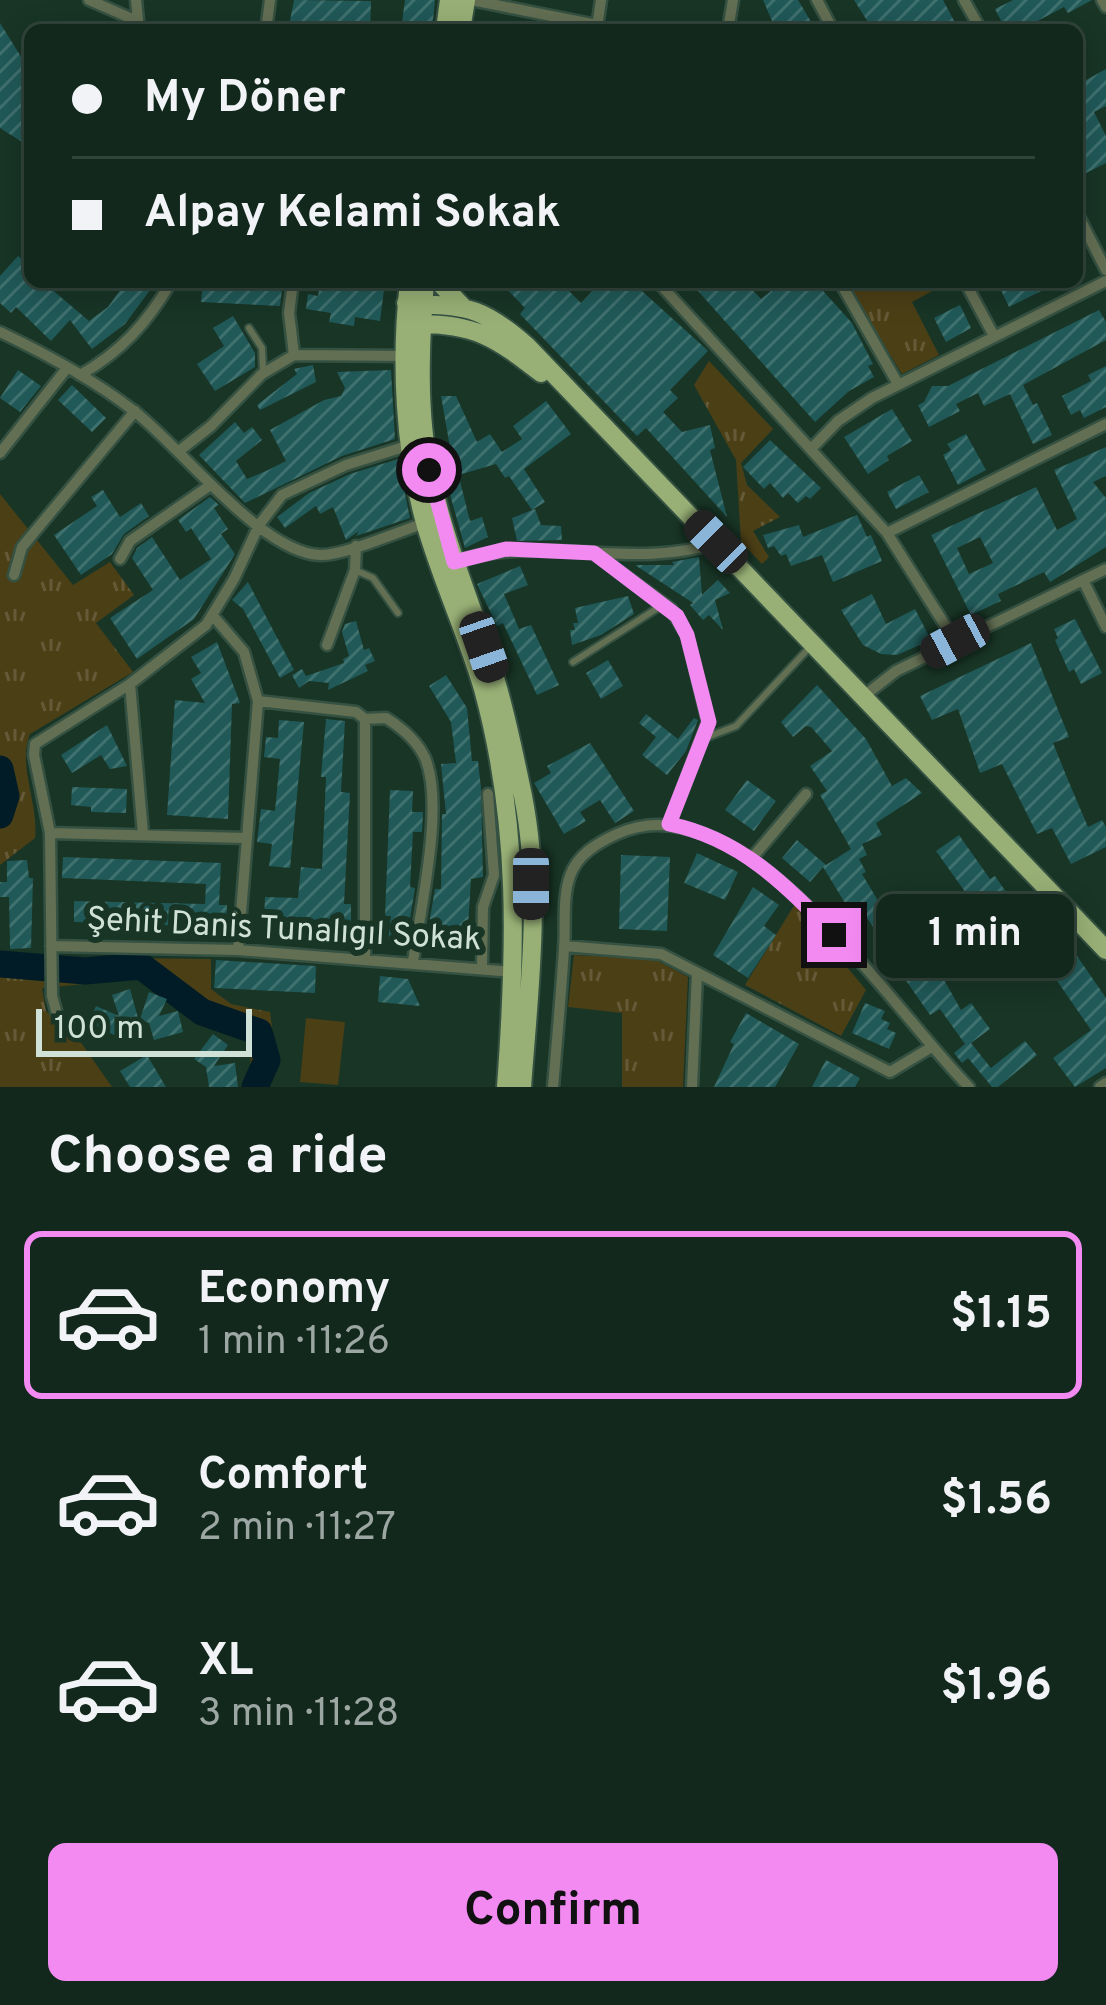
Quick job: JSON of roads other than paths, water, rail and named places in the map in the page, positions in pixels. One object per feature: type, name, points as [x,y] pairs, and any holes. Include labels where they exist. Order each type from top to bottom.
[{"type":"main road","points":[[410,288],[414,313],[410,446],[425,523],[483,689],[508,805],[515,884],[506,1087]]},
{"type":"main road","points":[[414,313],[422,288]]},
{"type":"main road","points":[[445,288],[462,305],[496,319],[554,371],[565,388],[1106,950]]},
{"type":"main road","points":[[414,313],[462,305]]},
{"type":"main road","points":[[414,313],[473,327],[565,388]]},
{"type":"main road","points":[[414,357],[429,470],[454,562],[496,681],[524,801],[531,967],[522,1087]]},
{"type":"street","points":[[89,0],[134,24]]},
{"type":"street","points":[[468,0],[583,24]]},
{"type":"street","points":[[1083,225],[1106,269]]},
{"type":"street","points":[[811,449],[854,409],[1106,281]]},
{"type":"street","points":[[80,375],[113,355],[138,331],[166,288]]},
{"type":"street","points":[[292,288],[289,313],[294,355]]},
{"type":"street","points":[[663,288],[887,532],[955,641]]},
{"type":"street","points":[[843,288],[898,384]]},
{"type":"street","points":[[968,288],[994,336]]},
{"type":"street","points":[[0,332],[135,411],[209,486],[290,545],[315,555],[425,523]]},
{"type":"street","points":[[179,451],[262,374],[294,355],[414,357]]},
{"type":"street","points":[[0,453],[67,368]]},
{"type":"street","points":[[14,575],[22,547],[135,411]]},
{"type":"street","points":[[887,532],[1106,424]]},
{"type":"street","points":[[57,1014],[52,987],[50,833],[35,744],[130,685],[214,617],[259,525],[282,495],[303,483],[410,446]]},
{"type":"street","points":[[120,559],[130,541],[209,486]]},
{"type":"street","points":[[454,562],[506,549],[680,553],[716,542]]},
{"type":"street","points":[[327,646],[355,570],[356,545]]},
{"type":"street","points":[[594,553],[664,604],[687,635],[708,715],[705,739],[669,824]]},
{"type":"street","points":[[863,696],[896,671],[1106,569]]},
{"type":"street","points":[[1084,580],[1106,627]]},
{"type":"street","points":[[214,617],[244,652],[258,701],[238,950]]},
{"type":"street","points":[[130,685],[143,834]]},
{"type":"street","points":[[258,701],[356,712],[365,719],[386,718],[419,747],[428,764],[430,860],[413,962]]},
{"type":"street","points":[[364,958],[365,719]]},
{"type":"street","points":[[482,968],[483,907],[494,875],[488,794]]},
{"type":"street","points":[[752,858],[806,794]]},
{"type":"street","points":[[553,1087],[568,884],[580,859],[596,845],[628,829],[669,824],[706,834],[752,858],[834,935],[969,1087]]},
{"type":"street","points":[[50,833],[246,838]]},
{"type":"street","points":[[564,946],[661,954],[890,1072],[930,1048]]},
{"type":"street","name":"Şehit Danis Tunalıgıl Sokak","points":[[51,950],[238,950],[514,972]]},
{"type":"street","points":[[692,1087],[698,973]]},
{"type":"lane","points":[[249,328],[265,359],[262,374]]},
{"type":"lane","points":[[355,570],[373,578],[398,614]]},
{"type":"lane","points":[[574,662],[664,604]]},
{"type":"lane","points":[[705,739],[736,726],[813,644]]},
{"type":"waterway","points":[[0,769],[6,796],[0,815]]},
{"type":"waterway","points":[[0,964],[85,971],[141,966],[202,1012],[259,1032],[267,1060],[255,1087]]}]
